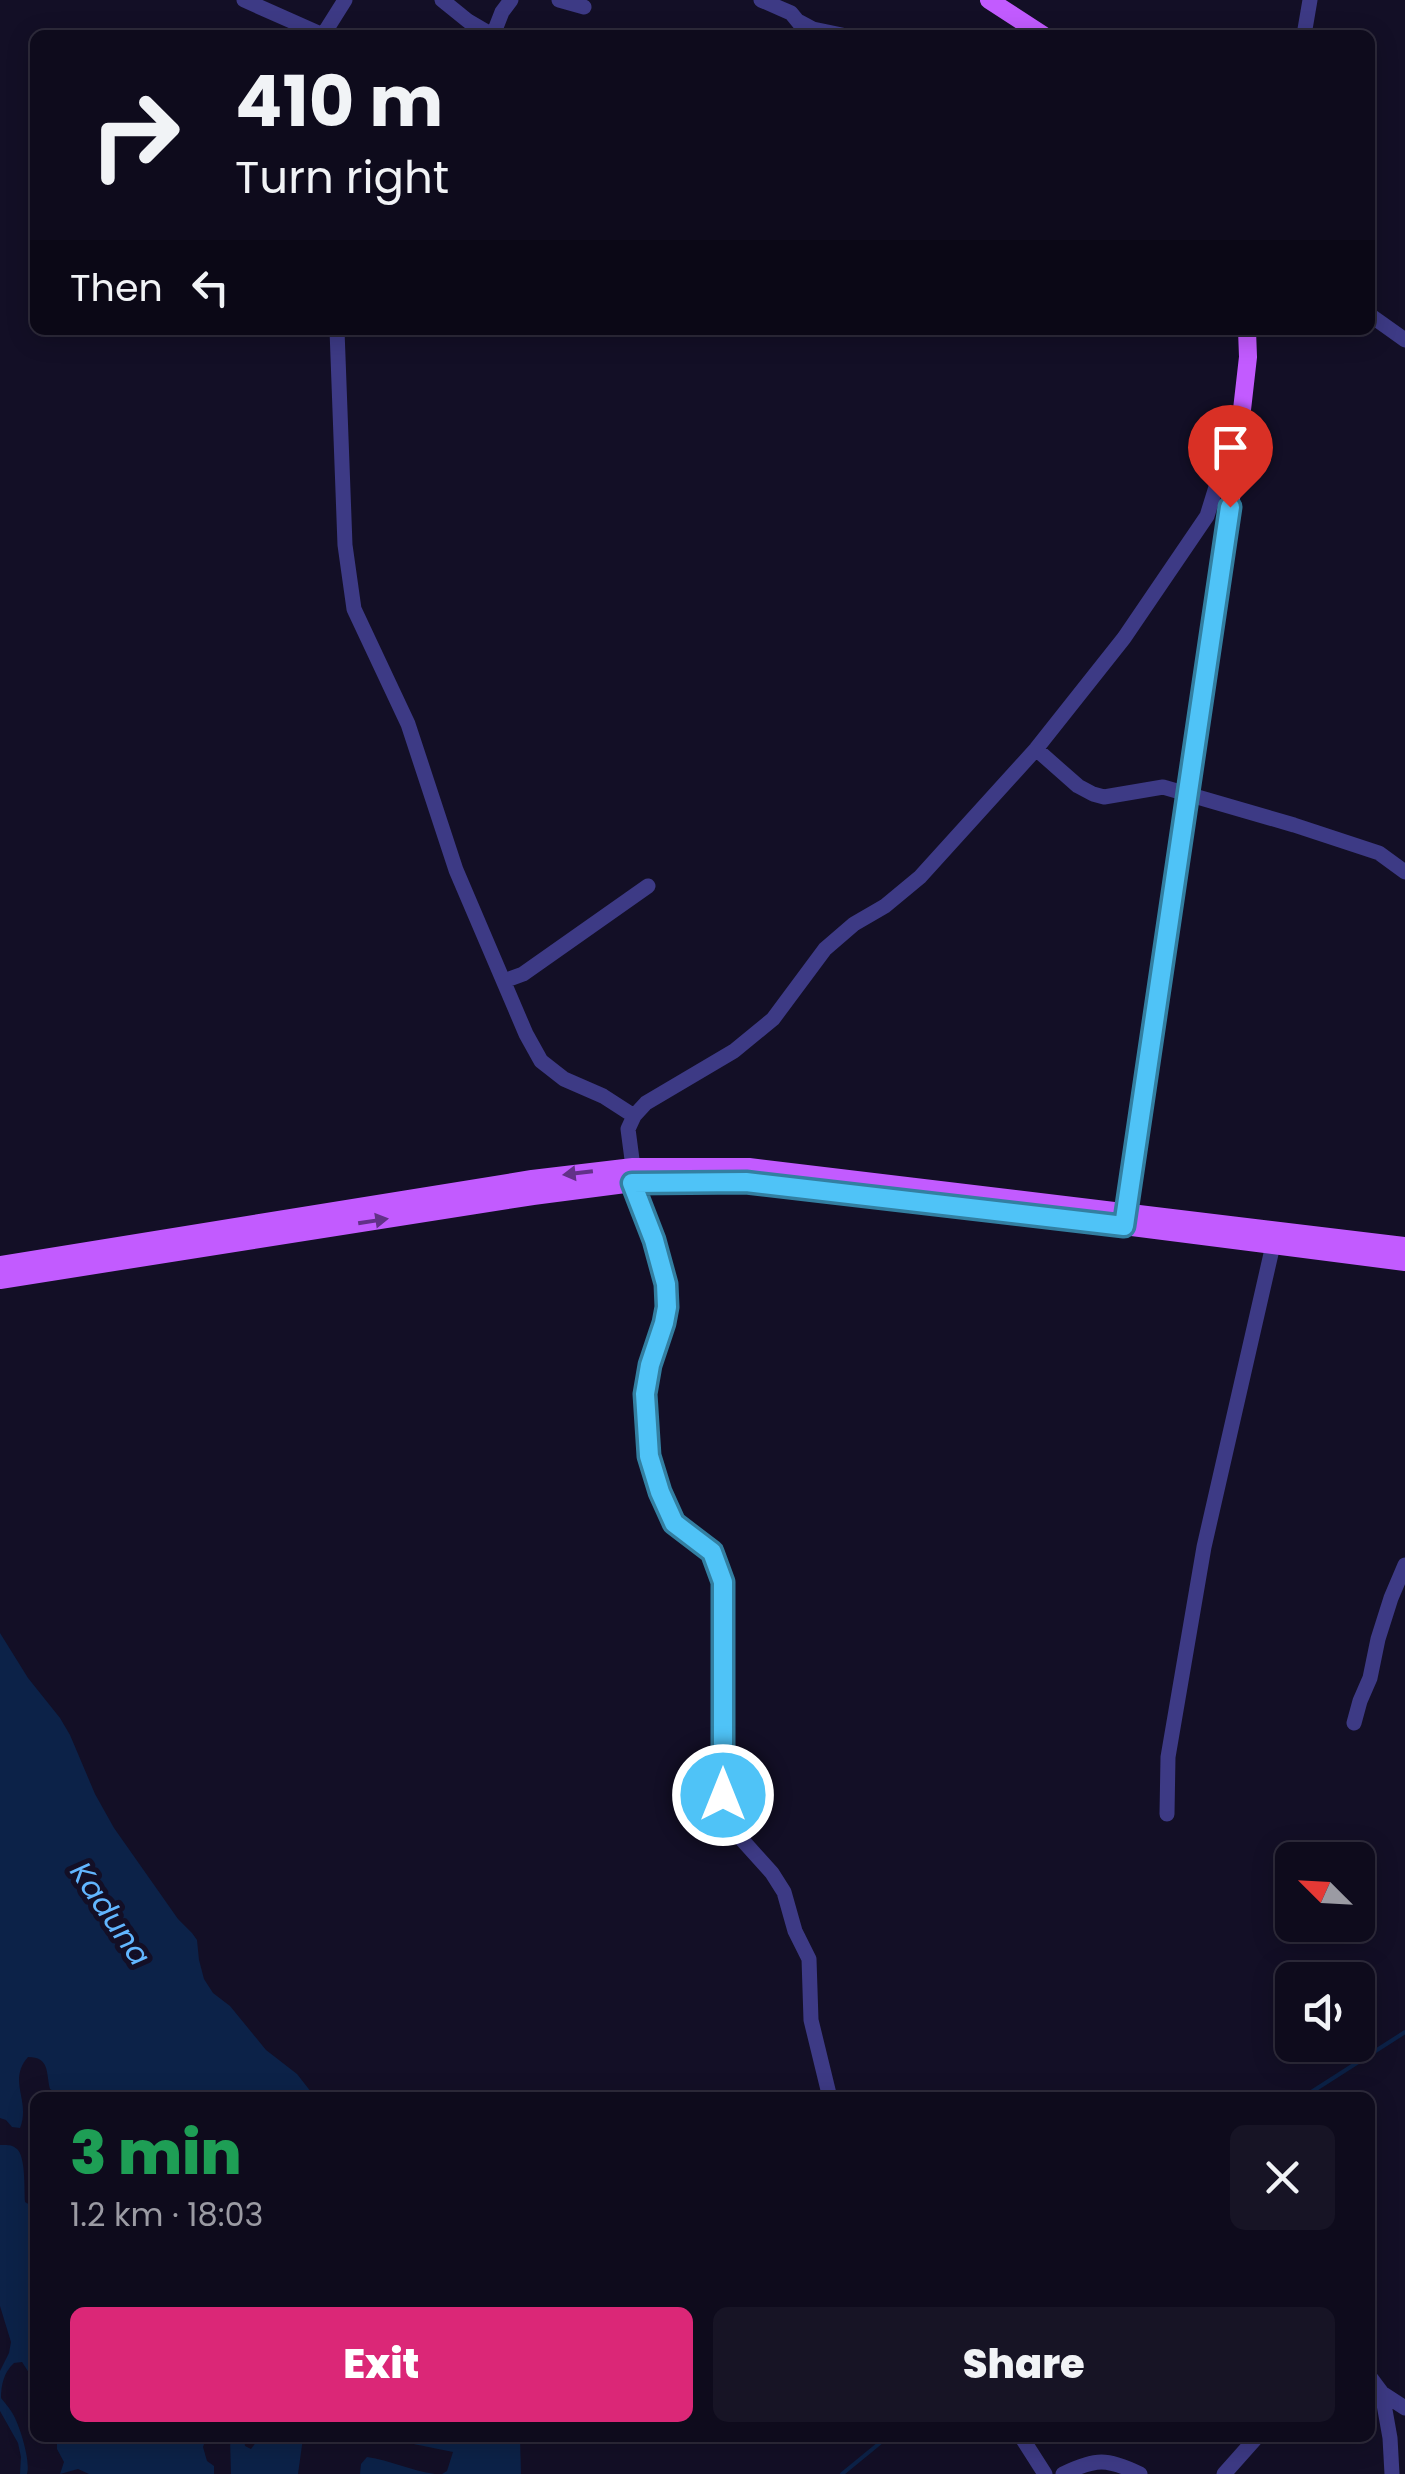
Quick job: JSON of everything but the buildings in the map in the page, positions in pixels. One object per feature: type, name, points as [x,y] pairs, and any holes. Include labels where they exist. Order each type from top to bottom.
[{"type":"main road","points":[[989,0],[1032,30]]},
{"type":"main road","points":[[1125,1219],[1235,471],[1248,357],[1246,335]]},
{"type":"main road","points":[[0,1280],[533,1196],[633,1175]]},
{"type":"main road","points":[[0,1265],[532,1179],[633,1175],[746,1182],[1405,1246]]},
{"type":"main road","points":[[1125,1219],[1273,1245],[1405,1262]]},
{"type":"street","points":[[244,0],[312,30]]},
{"type":"street","points":[[326,30],[345,0]]},
{"type":"street","points":[[442,0],[483,30]]},
{"type":"street","points":[[494,30],[511,0]]},
{"type":"street","points":[[559,0],[584,7]]},
{"type":"street","points":[[762,0],[819,30]]},
{"type":"street","points":[[1305,30],[1310,0]]},
{"type":"street","points":[[1375,319],[1405,340]]},
{"type":"street","points":[[338,335],[345,545],[354,609],[408,724],[456,870],[540,1061],[564,1079],[604,1096],[634,1116]]},
{"type":"street","points":[[829,2092],[811,2020],[809,1959],[795,1931],[784,1892],[772,1873],[726,1823],[722,1811],[723,1582],[712,1552],[674,1523],[649,1456],[645,1394],[664,1323],[666,1284],[633,1175],[628,1129],[646,1103],[734,1052],[773,1019],[824,949],[920,877],[1036,748],[1124,638],[1207,516],[1221,480],[1235,471]]},
{"type":"street","points":[[1036,748],[1078,786],[1093,794],[1104,796],[1163,786],[1379,852],[1405,872]]},
{"type":"street","points":[[504,981],[522,974],[648,886]]},
{"type":"street","points":[[1167,1814],[1168,1757],[1204,1548],[1273,1245]]},
{"type":"street","points":[[1354,1722],[1391,1598],[1405,1565]]},
{"type":"street","points":[[1375,2384],[1405,2408]]},
{"type":"street","points":[[1382,2393],[1392,2474]]},
{"type":"street","points":[[1025,2442],[1045,2474]]},
{"type":"street","points":[[1224,2474],[1252,2442]]},
{"type":"street","points":[[1062,2474],[1102,2460],[1140,2474]]},
{"type":"water","name":"Kaduna","points":[[0,1633],[70,1735],[114,1828],[197,1940],[204,1979],[213,1993],[311,2092],[55,2092],[50,2089],[44,2063],[28,2057],[19,2074],[23,2109],[20,2128],[0,2118]]},
{"type":"water","points":[[0,2145],[13,2146],[20,2153],[25,2202],[30,2205],[30,2374],[22,2362],[14,2363],[4,2379],[1,2398],[21,2432],[27,2474],[20,2474],[18,2443],[0,2411],[0,2371],[11,2342],[0,2306]]},
{"type":"water","points":[[57,2442],[205,2442],[207,2461],[214,2466],[214,2474],[89,2474],[78,2469],[60,2474],[64,2462]]},
{"type":"water","points":[[230,2442],[244,2442],[251,2449],[256,2442],[302,2442],[298,2474],[231,2474]]},
{"type":"water","points":[[404,2442],[520,2442],[521,2474],[442,2474],[447,2471],[453,2452]]},
{"type":"water","points":[[367,2457],[384,2460],[435,2474],[360,2474]]},
{"type":"waterway","points":[[1311,2092],[1405,2032]]},
{"type":"waterway","points":[[842,2474],[881,2442]]},
{"type":"route","points":[[723,1795],[723,1582],[712,1552],[674,1523],[649,1456],[645,1394],[664,1323],[666,1284],[632,1183],[746,1182],[1124,1226],[1230,507]]}]
